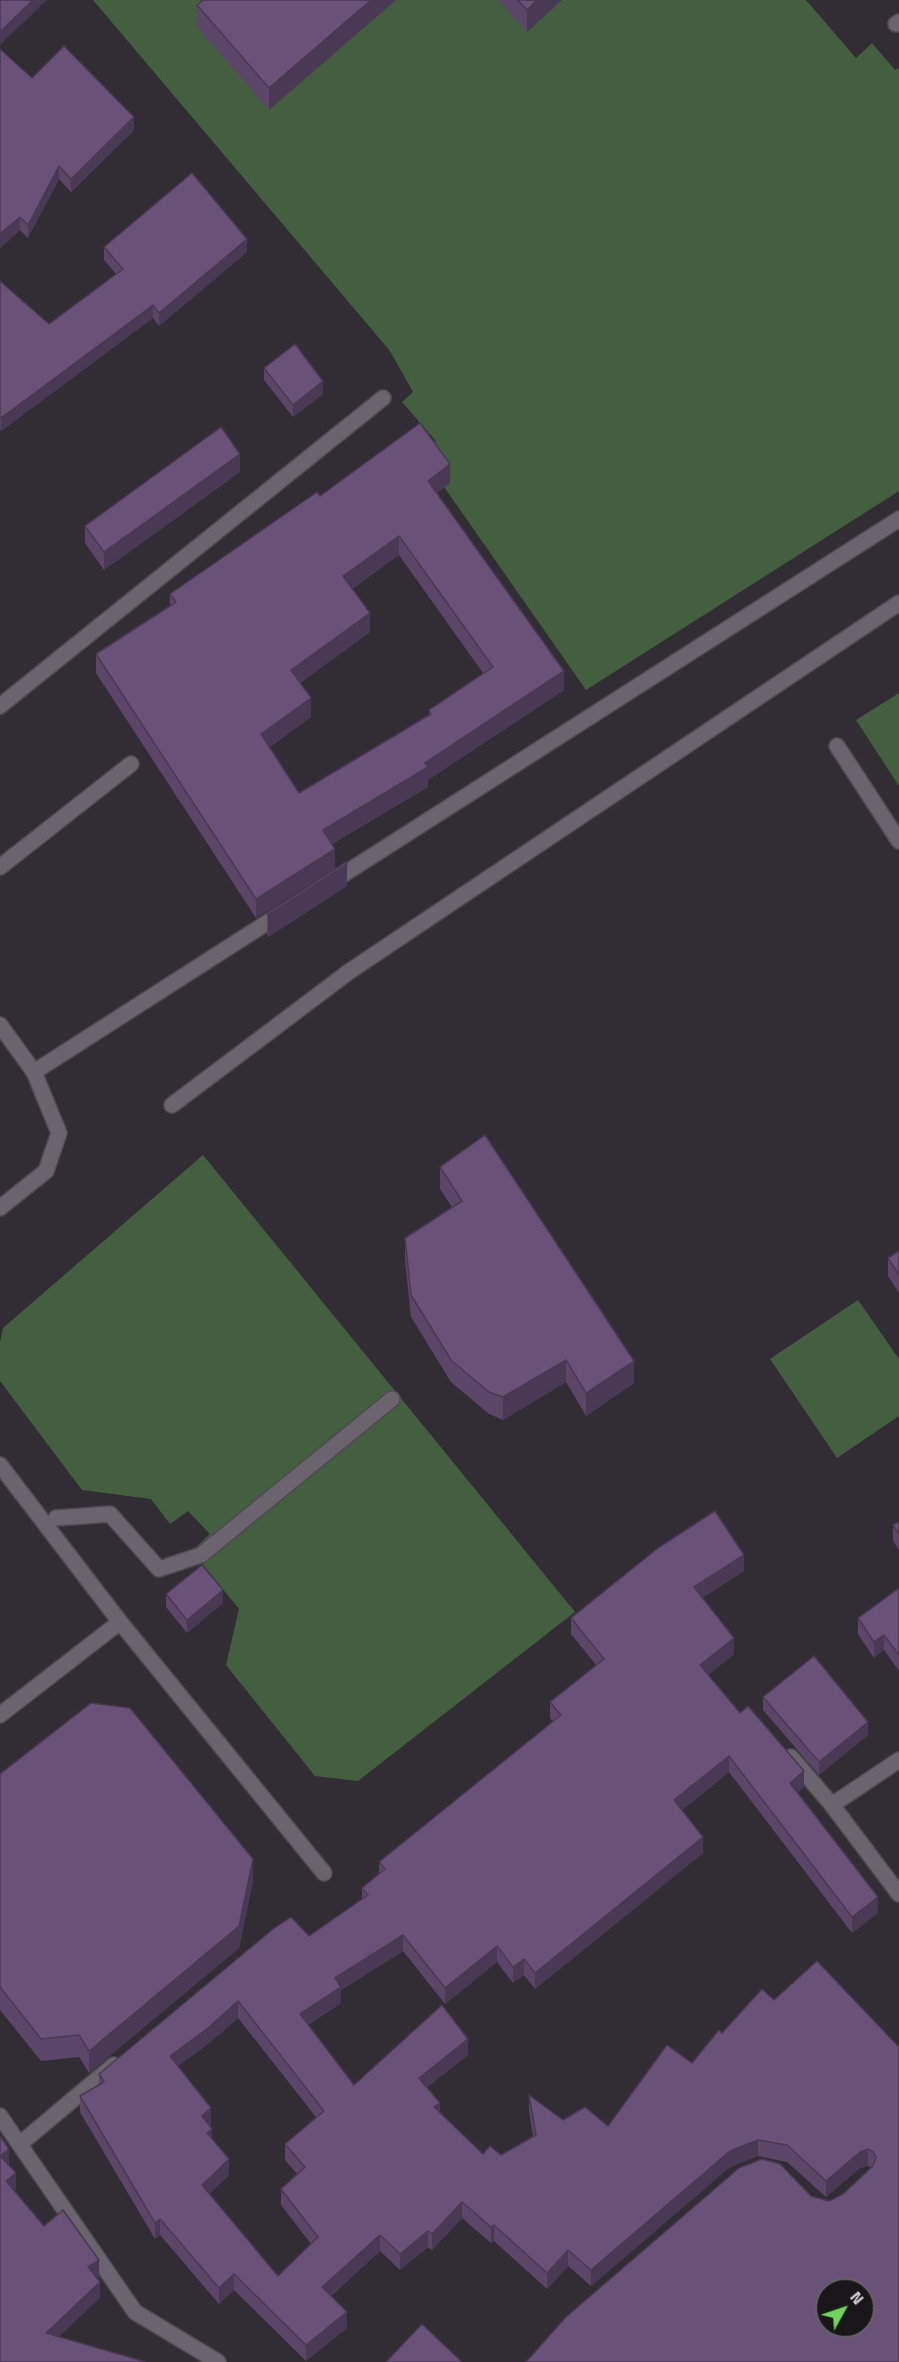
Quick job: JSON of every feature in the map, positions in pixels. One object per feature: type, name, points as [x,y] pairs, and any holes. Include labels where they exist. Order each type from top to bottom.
[{"type":"street","points":[[0,706],[383,398]]},
{"type":"street","points":[[316,892],[899,519]]},
{"type":"street","points":[[172,1105],[350,971],[899,603]]},
{"type":"street","points":[[837,746],[899,841]]},
{"type":"street","points":[[0,867],[131,764]]},
{"type":"street","points":[[34,1072],[296,904]]},
{"type":"street","points":[[0,1025],[34,1072],[59,1133],[46,1171],[0,1208]]},
{"type":"street","points":[[56,1518],[110,1514],[159,1569],[201,1555],[392,1399]]},
{"type":"street","points":[[0,1465],[120,1622],[324,1873]]},
{"type":"street","points":[[0,1715],[120,1622]]},
{"type":"street","points":[[778,1742],[832,1805],[899,1894]]},
{"type":"street","points":[[832,1805],[899,1760]]},
{"type":"street","points":[[20,2144],[130,2052]]},
{"type":"street","points":[[0,2116],[135,2312],[218,2362]]},
{"type":"green space","points":[[93,0],[806,0],[856,58],[872,43],[895,70],[899,68],[899,491],[586,690],[421,454],[436,441],[402,402],[413,392],[390,351]]},
{"type":"green space","points":[[899,693],[899,786],[856,720]]},
{"type":"green space","points":[[203,1155],[575,1612],[358,1781],[315,1776],[226,1665],[239,1609],[192,1551],[210,1534],[188,1511],[170,1524],[151,1499],[82,1490],[0,1381],[0,1342],[3,1328]]},
{"type":"green space","points":[[858,1300],[899,1359],[899,1416],[837,1458],[770,1359]]},
{"type":"building","points":[[0,0],[33,0],[0,32]]},
{"type":"building","points":[[203,0],[371,0],[269,88],[197,5]]},
{"type":"building","points":[[518,0],[537,0],[527,10]]},
{"type":"building","points":[[64,46],[134,117],[71,179],[59,166],[28,225],[20,217],[0,234],[0,49],[32,78]]},
{"type":"building","points":[[192,173],[247,239],[159,313],[153,305],[1,418],[0,281],[49,324],[123,269],[104,247]]},
{"type":"building","points":[[295,344],[323,381],[293,405],[264,368]]},
{"type":"building","points":[[420,423],[450,464],[428,481],[564,671],[425,763],[428,767],[323,830],[335,849],[256,899],[96,654],[176,602],[170,594],[317,492],[320,496]],"holes":[[[399,536],[493,667],[429,710],[431,714],[299,793],[261,734],[311,698],[291,670],[370,613],[343,576]]]},
{"type":"building","points":[[221,427],[240,454],[104,552],[85,526]]},
{"type":"building","points":[[346,862],[347,864],[268,915],[267,913]]},
{"type":"building","points":[[485,1135],[634,1361],[586,1393],[566,1360],[503,1397],[489,1392],[451,1360],[411,1295],[405,1238],[462,1201],[440,1167]]},
{"type":"building","points":[[899,1251],[899,1275],[888,1258]]},
{"type":"building","points":[[715,1511],[744,1555],[694,1587],[734,1638],[700,1665],[740,1713],[748,1706],[804,1771],[790,1783],[878,1897],[852,1917],[729,1756],[674,1800],[703,1837],[535,1973],[524,1959],[513,1967],[497,1946],[445,1988],[403,1935],[335,1978],[341,1987],[300,2014],[354,2085],[442,2005],[468,2039],[419,2078],[440,2103],[434,2107],[483,2154],[490,2146],[501,2155],[536,2135],[529,2095],[563,2120],[585,2107],[608,2126],[667,2045],[692,2063],[719,2030],[722,2033],[762,1989],[774,2000],[817,1961],[899,2047],[899,2362],[526,2362],[566,2317],[739,2168],[762,2159],[780,2164],[811,2196],[829,2201],[843,2194],[873,2166],[876,2157],[868,2149],[860,2152],[826,2181],[787,2145],[758,2140],[730,2151],[591,2270],[568,2250],[547,2273],[494,2225],[491,2227],[462,2202],[432,2234],[428,2231],[400,2254],[380,2235],[322,2287],[347,2312],[306,2345],[234,2274],[219,2288],[160,2219],[155,2223],[80,2096],[104,2082],[99,2074],[273,1929],[291,1917],[309,1936],[368,1895],[362,1888],[385,1869],[379,1862],[561,1715],[550,1702],[604,1659],[571,1618],[658,1548]],"holes":[[[238,2001],[324,2111],[285,2144],[305,2167],[281,2189],[318,2237],[278,2276],[202,2185],[229,2159],[207,2133],[212,2129],[202,2116],[211,2108],[170,2056],[208,2028]]]},
{"type":"building","points":[[899,1522],[899,1534],[893,1525]]},
{"type":"building","points":[[202,1565],[223,1590],[187,1620],[166,1594]]},
{"type":"building","points":[[899,1588],[899,1655],[884,1635],[874,1642],[858,1618]]},
{"type":"building","points":[[814,1656],[868,1722],[819,1762],[763,1697]]},
{"type":"building","points":[[91,1703],[130,1708],[253,1859],[239,1926],[89,2051],[79,2035],[41,2039],[0,1987],[0,1774]]},
{"type":"building","points":[[0,2136],[9,2149],[0,2156]]},
{"type":"building","points":[[0,2156],[16,2173],[6,2181],[44,2226],[63,2210],[99,2260],[88,2267],[100,2282],[46,2333],[146,2362],[0,2362]]},
{"type":"building","points":[[422,2324],[462,2362],[386,2362]]}]
